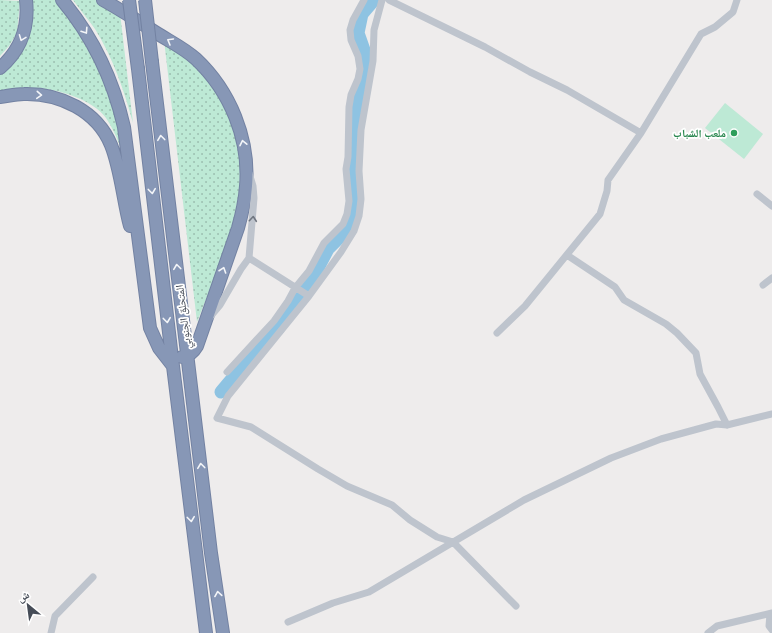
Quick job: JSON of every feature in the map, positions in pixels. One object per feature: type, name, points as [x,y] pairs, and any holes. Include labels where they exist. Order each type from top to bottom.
[{"type":"highway","points":[[0,68],[15,52],[24,33],[27,12],[26,0]]},
{"type":"highway","points":[[62,0],[83,27],[94,46],[107,72],[119,106],[124,127],[150,328],[159,348],[172,362],[187,356],[195,350],[197,346],[238,228],[246,192],[247,169],[244,147],[236,117],[229,103],[212,77],[200,64],[186,51],[103,0]]},
{"type":"highway","name":"المتحلق الجنوبي","points":[[129,0],[206,633]]},
{"type":"highway","name":"المتحلق الجنوبي","points":[[145,0],[211,553],[223,633]]},
{"type":"highway","points":[[0,97],[24,94],[44,95],[63,100],[91,116],[107,136],[114,155],[129,221],[140,252]]},
{"type":"street","points":[[227,372],[274,321],[295,288],[310,271],[324,243],[342,224],[347,214],[349,201],[346,169],[348,157],[349,107],[351,95],[358,79],[360,69],[358,56],[350,30],[353,20],[364,0]]},
{"type":"street","points":[[382,0],[374,30],[373,61],[362,130],[359,172],[361,199],[359,216],[354,231],[341,252],[309,296],[228,396],[216,418],[251,427],[346,486],[392,505],[410,520],[437,537],[453,542],[516,606]]},
{"type":"street","points":[[389,0],[485,47],[530,72],[567,90],[641,134]]},
{"type":"street","points":[[497,333],[525,306],[600,214],[607,191],[608,180],[641,134],[701,34],[715,27],[733,12],[737,0]]},
{"type":"street","points":[[205,321],[220,305],[249,258],[254,198],[253,186],[247,169]]},
{"type":"street","points":[[757,194],[772,206]]},
{"type":"street","points":[[567,255],[615,288],[624,300],[666,324],[696,353],[700,374],[727,425]]},
{"type":"street","points":[[249,258],[309,296]]},
{"type":"street","points":[[763,285],[772,278]]},
{"type":"street","points":[[288,622],[333,603],[369,592],[524,500],[611,458],[660,439],[716,424],[727,425],[772,414]]},
{"type":"street","points":[[51,633],[55,616],[93,577]]},
{"type":"street","points":[[708,633],[717,626],[771,614],[769,626],[772,630]]},
{"type":"green space","points":[[0,0],[20,1],[17,33],[9,46],[0,56]]},
{"type":"green space","points":[[33,0],[55,0],[86,39],[116,103],[128,172],[119,144],[110,124],[100,111],[92,105],[61,92],[40,88],[0,91],[0,74],[28,37],[32,19]]},
{"type":"green space","points":[[73,0],[97,0],[120,13],[133,123],[122,86],[113,63],[95,29]]},
{"type":"green space","points":[[164,40],[184,55],[199,69],[219,96],[232,124],[239,153],[240,181],[236,210],[229,238],[197,322]]},
{"type":"green space","points":[[725,103],[763,134],[744,159],[705,128]]},
{"type":"waterway","points":[[221,392],[262,343],[278,329],[316,272],[328,249],[340,237],[352,219],[354,196],[352,157],[356,103],[364,85],[367,71],[365,53],[358,33],[362,14],[374,0]]},
{"type":"place","name":"ملعب الشباب","points":[[734,133]]}]
